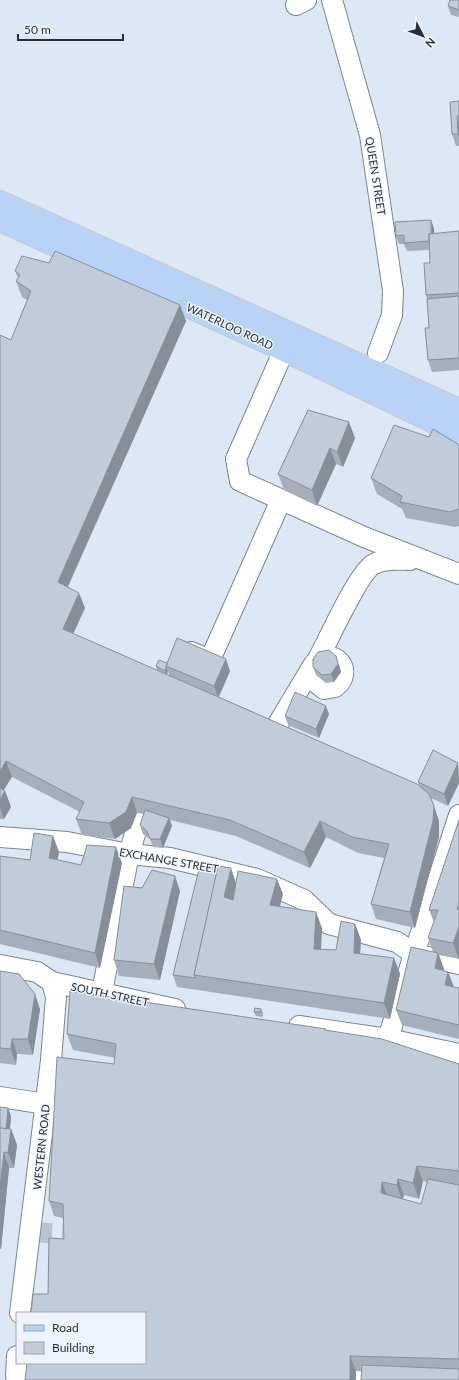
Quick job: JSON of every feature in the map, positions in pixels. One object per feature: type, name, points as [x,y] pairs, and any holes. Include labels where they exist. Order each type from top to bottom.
[{"type":"main road","name":"WATERLOO ROAD","points":[[0,202],[459,410]]},
{"type":"main road","name":"WATERLOO ROAD","points":[[0,220],[284,350],[459,434]]},
{"type":"street","name":"QUEEN STREET","points":[[332,0],[370,135],[393,291],[392,315],[378,353]]},
{"type":"street","points":[[284,350],[236,459],[240,481],[418,560],[459,574]]},
{"type":"street","points":[[174,662],[180,647],[210,660],[280,500]]},
{"type":"street","points":[[272,734],[314,664],[318,660],[331,657],[338,660],[344,672],[343,679],[336,687],[324,689],[314,681],[311,672],[315,666],[318,659],[362,576],[373,564],[388,560],[418,560]]},
{"type":"street","points":[[102,992],[129,854],[145,801],[158,772]]},
{"type":"street","points":[[388,1039],[459,815]]},
{"type":"street","name":"EXCHANGE STREET","points":[[0,837],[67,842],[129,854],[170,858],[257,879],[304,900],[329,924],[397,942],[414,954],[459,964]]},
{"type":"street","name":"SOUTH STREET","points":[[0,965],[37,972],[52,982],[178,1010],[193,1011]]},
{"type":"street","name":"WESTERN ROAD","points":[[20,1312],[51,1060],[56,997],[52,982]]},
{"type":"street","points":[[277,1022],[388,1039],[422,1054],[459,1054]]},
{"type":"street","points":[[0,1097],[46,1104]]},
{"type":"street","points":[[342,1356],[336,1377],[404,1378]]},
{"type":"street","points":[[6,1378],[16,1358]]},
{"type":"building","points":[[450,0],[459,0],[459,10],[448,6]]},
{"type":"building","points":[[459,101],[459,116],[457,116],[458,134],[452,134],[450,102]]},
{"type":"building","points":[[431,220],[431,234],[429,234],[429,241],[404,243],[404,235],[396,236],[395,222]]},
{"type":"building","points":[[459,231],[459,293],[426,295],[424,263],[430,263],[429,234]]},
{"type":"building","points":[[55,251],[180,305],[58,582],[79,593],[63,629],[417,784],[429,794],[434,806],[433,821],[410,912],[371,904],[389,844],[352,837],[320,821],[304,852],[230,820],[132,797],[126,812],[109,823],[76,819],[84,802],[6,761],[0,771],[0,335],[11,340],[31,291],[16,281],[20,275],[15,271],[22,256],[49,263]]},
{"type":"building","points":[[459,296],[459,358],[428,360],[425,328],[429,328],[427,299]]},
{"type":"building","points":[[308,410],[349,422],[337,452],[330,448],[312,490],[278,474]]},
{"type":"building","points":[[394,425],[429,437],[433,429],[459,446],[459,509],[450,512],[400,502],[402,496],[371,478]]},
{"type":"building","points":[[177,638],[226,659],[214,686],[166,666]]},
{"type":"building","points":[[329,650],[336,656],[338,664],[331,674],[322,675],[313,667],[313,659],[318,652]]},
{"type":"building","points":[[159,660],[167,663],[165,671],[156,666]]},
{"type":"building","points":[[295,692],[326,706],[316,729],[285,716]]},
{"type":"building","points":[[433,750],[458,763],[444,794],[418,782]]},
{"type":"building","points":[[0,788],[5,791],[0,800]]},
{"type":"building","points":[[145,810],[169,818],[160,839],[150,839],[147,831],[140,825]]},
{"type":"building","points":[[459,820],[459,903],[457,909],[459,910],[459,927],[453,943],[428,938],[438,910],[429,910]]},
{"type":"building","points":[[34,833],[53,836],[49,858],[81,865],[87,845],[116,847],[95,953],[0,930],[0,856],[30,860]]},
{"type":"building","points":[[200,865],[218,869],[194,975],[195,978],[173,975]]},
{"type":"building","points":[[218,866],[231,868],[224,897],[233,900],[238,871],[277,879],[270,905],[316,912],[314,949],[336,950],[341,921],[355,924],[354,953],[394,958],[384,1003],[194,975]]},
{"type":"building","points":[[152,870],[175,876],[154,964],[114,960],[124,886],[142,888]]},
{"type":"building","points":[[411,947],[438,953],[435,968],[448,972],[445,985],[459,988],[459,1025],[396,1010]]},
{"type":"building","points":[[0,971],[19,974],[35,994],[28,1039],[12,1039],[11,1049],[0,1048]]},
{"type":"building","points":[[70,991],[326,1029],[325,1030],[382,1039],[459,1064],[459,1171],[417,1166],[413,1183],[398,1179],[397,1185],[382,1182],[381,1193],[421,1204],[428,1179],[459,1185],[459,1359],[350,1356],[350,1380],[25,1380],[27,1364],[146,1364],[146,1312],[31,1312],[33,1294],[48,1294],[49,1238],[64,1239],[63,1204],[49,1201],[57,1057],[114,1064],[116,1044],[67,1034]]},
{"type":"building","points":[[255,1008],[261,1009],[261,1012],[254,1012]]},
{"type":"building","points":[[0,1107],[8,1108],[6,1129],[0,1128]]},
{"type":"building","points":[[0,1128],[11,1129],[8,1153],[4,1152],[0,1188]]},
{"type":"building","points":[[362,1365],[459,1369],[459,1380],[361,1380]]},
{"type":"tunnel","points":[[32,1232],[92,1236]]}]
